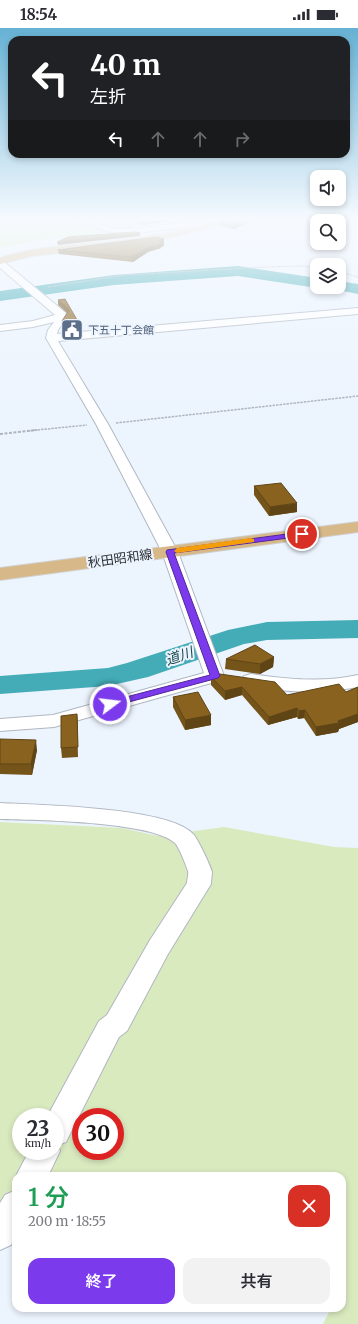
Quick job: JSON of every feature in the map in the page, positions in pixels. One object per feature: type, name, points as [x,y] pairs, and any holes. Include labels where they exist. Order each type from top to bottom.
[{"type":"main road","name":"秋田昭和線","points":[[0,574],[358,527]]},
{"type":"street","points":[[21,281],[64,316]]},
{"type":"street","points":[[51,338],[358,311]]},
{"type":"street","points":[[0,328],[33,324],[64,316]]},
{"type":"street","points":[[64,316],[53,330],[51,338],[102,424],[170,552],[214,674]]},
{"type":"street","points":[[214,674],[256,681],[341,686],[358,681]]},
{"type":"street","points":[[0,726],[54,722],[97,708],[215,676],[214,674]]},
{"type":"street","points":[[0,811],[56,813],[140,821],[173,831],[186,839],[200,872],[199,884],[158,947],[117,1023],[109,1030],[64,1115]]},
{"type":"street","points":[[34,1172],[40,1160]]},
{"type":"street","points":[[0,1234],[12,1213]]},
{"type":"path","points":[[30,290],[83,281]]},
{"type":"path","points":[[0,434],[358,396]]},
{"type":"green space","points":[[0,822],[122,828],[158,836],[224,827],[334,847],[358,848],[358,1324],[323,1324],[329,1312],[346,1312],[346,1172],[12,1172],[12,1244],[0,1244]]},
{"type":"building","points":[[65,299],[80,325],[65,326],[62,321],[69,310],[58,300]]},
{"type":"building","points":[[281,483],[297,503],[270,507],[254,486]]},
{"type":"building","points":[[255,645],[274,657],[260,664],[226,659]]},
{"type":"building","points":[[220,674],[275,682],[287,695],[339,684],[346,692],[358,687],[358,714],[338,721],[339,723],[316,727],[305,710],[299,711],[297,708],[269,717],[242,687],[225,691],[211,677]]},
{"type":"building","points":[[198,692],[211,715],[185,720],[173,697]]},
{"type":"building","points":[[77,714],[78,747],[61,748],[61,716]]},
{"type":"building","points":[[0,739],[36,740],[31,764],[0,764]]},
{"type":"waterway","points":[[0,296],[103,281]]},
{"type":"waterway","points":[[346,287],[358,289]]},
{"type":"waterway","name":"道川","points":[[0,685],[108,677],[137,670],[238,636],[267,631],[358,629]]},
{"type":"slow traffic","points":[[177,551],[251,541]]},
{"type":"place","name":"下五十丁会館","points":[[72,330]]},
{"type":"route","points":[[110,704],[215,676],[170,552],[302,534]]}]
